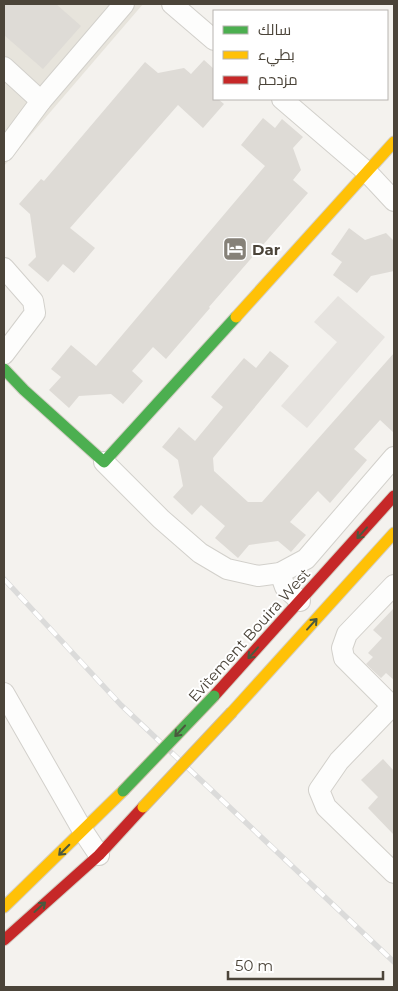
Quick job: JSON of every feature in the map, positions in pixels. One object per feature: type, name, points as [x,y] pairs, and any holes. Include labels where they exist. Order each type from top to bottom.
[{"type":"main road","points":[[4,369],[24,390],[104,462],[394,142]]},
{"type":"main road","name":"Evitement Bouira West","points":[[4,907],[123,791],[214,696],[394,496]]},
{"type":"main road","points":[[4,940],[99,855],[394,533]]},
{"type":"street","points":[[4,151],[41,101],[124,4]]},
{"type":"street","points":[[172,4],[213,39]]},
{"type":"street","points":[[4,67],[41,101]]},
{"type":"street","points":[[283,100],[367,172],[394,200]]},
{"type":"street","points":[[4,268],[33,301],[35,313],[4,354]]},
{"type":"street","points":[[104,462],[161,519],[200,553],[227,568],[258,576],[280,573],[306,559],[394,458]]},
{"type":"street","points":[[280,573],[285,587],[300,601]]},
{"type":"street","points":[[394,585],[347,634],[342,648],[344,658],[393,707],[339,761],[319,790],[326,806],[394,873]]},
{"type":"street","points":[[4,693],[83,831],[99,855]]},
{"type":"shaded area","points":[[4,4],[143,4],[4,166]]},
{"type":"shaded area","points":[[338,296],[385,337],[307,428],[281,406],[337,342],[314,322]]},
{"type":"building","points":[[4,4],[56,4],[81,26],[43,69],[4,35]]},
{"type":"building","points":[[204,60],[213,68],[213,100],[219,100],[224,104],[203,128],[178,105],[70,228],[95,248],[74,273],[63,264],[48,282],[28,265],[36,257],[30,214],[19,204],[41,179],[44,181],[145,62],[158,73],[184,68],[191,74]]},
{"type":"building","points":[[263,118],[275,128],[282,119],[303,137],[293,148],[301,170],[293,180],[308,193],[166,359],[153,347],[132,371],[143,381],[123,404],[111,394],[79,396],[69,408],[49,390],[61,377],[51,369],[71,345],[96,366],[265,166],[241,145]]},
{"type":"building","points":[[349,228],[365,240],[386,233],[394,241],[394,271],[371,276],[357,293],[333,275],[342,262],[331,254]]},
{"type":"building","points":[[270,351],[289,366],[213,458],[214,471],[248,502],[262,502],[394,353],[394,433],[380,420],[354,449],[367,460],[330,503],[318,491],[290,522],[306,535],[291,552],[278,541],[249,545],[238,558],[215,538],[225,526],[201,505],[192,515],[173,497],[183,486],[178,460],[162,447],[179,427],[195,441],[223,407],[211,397],[244,358],[256,368]]},
{"type":"building","points":[[394,608],[394,680],[386,673],[381,678],[366,664],[373,657],[368,653],[382,638],[373,630]]},
{"type":"building","points":[[383,759],[394,771],[394,835],[368,808],[378,797],[361,780]]},
{"type":"railway","points":[[4,579],[121,705],[394,962]]},
{"type":"traffic: fast","points":[[4,369],[24,390],[104,462],[236,317]]},
{"type":"traffic: fast","points":[[123,791],[214,696]]},
{"type":"traffic: slow","points":[[236,317],[394,142]]},
{"type":"traffic: slow","points":[[232,712],[394,533]]},
{"type":"traffic: slow","points":[[143,807],[232,712]]},
{"type":"traffic: slow","points":[[4,907],[123,791]]},
{"type":"traffic: jam","points":[[214,696],[394,496]]},
{"type":"traffic: jam","points":[[4,940],[99,855],[143,807]]},
{"type":"place","name":"Dar","points":[[235,249]]}]
